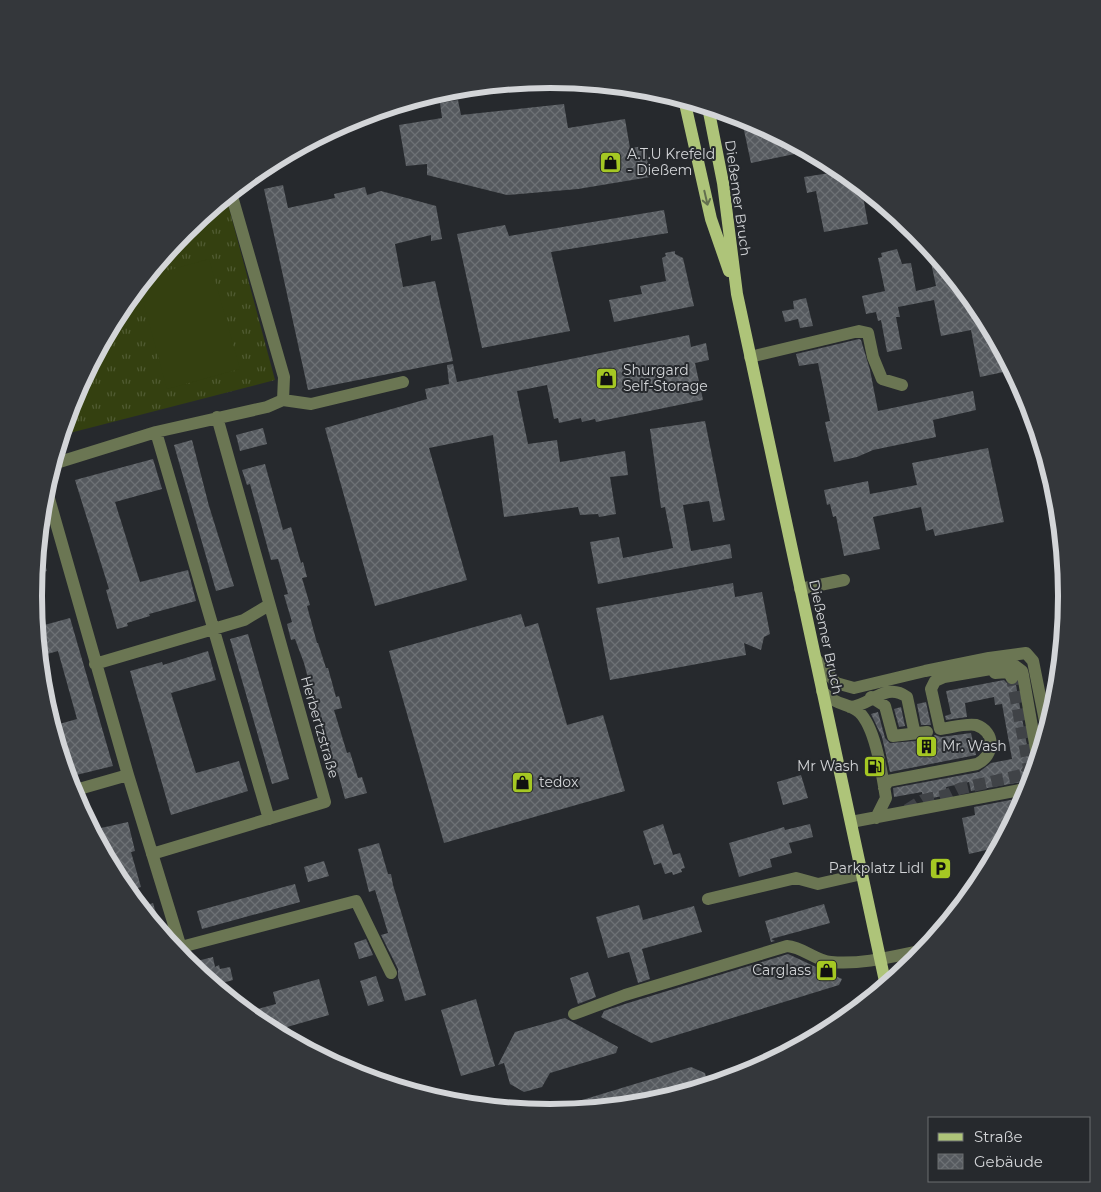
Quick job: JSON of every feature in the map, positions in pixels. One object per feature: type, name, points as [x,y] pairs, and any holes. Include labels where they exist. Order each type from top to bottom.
[{"type":"main road","name":"Dießemer Bruch","points":[[684,106],[711,219],[737,294]]},
{"type":"main road","name":"Dießemer Bruch","points":[[709,114],[723,183],[737,294],[884,979]]},
{"type":"street","points":[[233,200],[284,377],[283,400]]},
{"type":"street","points":[[750,357],[859,331],[868,333],[873,357],[882,380],[902,385]]},
{"type":"street","points":[[61,462],[156,432],[267,407],[283,400],[311,404],[403,382]]},
{"type":"street","name":"Herbertzstraße","points":[[152,854],[325,802],[217,417]]},
{"type":"street","points":[[156,432],[269,820]]},
{"type":"street","points":[[51,505],[95,664],[180,943]]},
{"type":"street","points":[[800,589],[844,580]]},
{"type":"street","points":[[95,664],[214,627],[244,620],[269,605]]},
{"type":"street","points":[[816,659],[829,677],[836,683],[854,688],[925,671],[1026,653],[1033,661],[1044,715]]},
{"type":"street","points":[[916,734],[935,681],[944,677],[1014,665],[1020,668],[1023,675],[1035,747]]},
{"type":"street","points":[[935,681],[944,682],[1003,672],[1010,674],[1012,678]]},
{"type":"street","points":[[822,691],[839,704],[850,707],[861,714],[870,735],[886,798],[876,818]]},
{"type":"street","points":[[850,707],[860,706],[879,695],[894,691],[907,694],[913,698],[921,730],[916,734]]},
{"type":"street","points":[[879,695],[891,701],[897,730],[916,734]]},
{"type":"street","points":[[870,735],[884,739],[976,726],[988,733],[991,741],[990,753],[986,760],[978,764],[888,782],[884,788]]},
{"type":"street","points":[[870,735],[883,804]]},
{"type":"street","points":[[80,789],[128,775]]},
{"type":"street","points":[[918,805],[1024,781]]},
{"type":"street","points":[[851,822],[1020,790]]},
{"type":"street","points":[[708,900],[796,878],[818,884],[862,874]]},
{"type":"street","points":[[183,946],[356,901],[391,973]]},
{"type":"street","points":[[574,1014],[625,995],[787,946],[794,947],[830,962],[880,959],[912,953]]},
{"type":"green space","points":[[228,204],[275,380],[69,433],[95,371],[128,314],[169,261],[191,237]]},
{"type":"green space","points":[[209,259],[240,369],[167,389],[141,295],[159,273]]},
{"type":"building","points":[[458,100],[461,115],[564,104],[568,128],[625,119],[630,148],[645,146],[650,177],[578,189],[507,195],[427,175],[427,164],[406,166],[399,125],[442,118],[440,103]]},
{"type":"building","points":[[743,126],[799,153],[751,163]]},
{"type":"building","points":[[831,173],[860,193],[863,195],[868,224],[824,232],[816,191],[807,193],[804,177]]},
{"type":"building","points":[[283,185],[288,208],[335,198],[334,194],[365,187],[367,195],[381,191],[436,206],[442,239],[431,241],[431,235],[395,244],[403,287],[435,281],[453,361],[308,390],[264,189]]},
{"type":"building","points":[[664,210],[668,233],[551,252],[570,331],[482,348],[457,234],[505,225],[509,236]]},
{"type":"building","points":[[897,249],[902,264],[911,263],[916,291],[936,286],[930,259],[954,287],[973,314],[1006,371],[980,377],[971,330],[941,336],[934,300],[898,307],[900,317],[896,317],[902,349],[887,352],[881,320],[878,321],[876,312],[866,314],[862,296],[885,291],[878,258],[882,257],[881,253]]},
{"type":"building","points":[[675,251],[675,254],[683,258],[694,306],[614,322],[609,300],[642,294],[640,286],[666,281],[662,258],[666,256],[665,253]]},
{"type":"building","points":[[806,298],[813,326],[800,328],[798,319],[785,322],[782,311],[794,309],[793,301]]},
{"type":"building","points":[[689,335],[691,347],[706,343],[709,360],[695,363],[703,400],[596,422],[595,419],[582,422],[581,418],[559,423],[558,418],[554,419],[547,385],[517,391],[528,444],[557,440],[560,462],[625,451],[628,475],[610,477],[616,514],[599,517],[598,514],[580,515],[578,507],[504,517],[493,435],[429,448],[467,580],[375,606],[325,428],[427,399],[425,389],[449,384],[447,365],[453,364],[457,382]]},
{"type":"building","points":[[861,340],[870,370],[878,411],[973,391],[976,410],[933,420],[936,437],[873,450],[857,457],[834,462],[825,422],[830,421],[818,363],[799,366],[796,354]]},
{"type":"building","points":[[705,421],[725,520],[713,522],[709,501],[683,505],[691,551],[730,544],[732,558],[598,584],[590,542],[619,537],[623,558],[673,548],[665,507],[661,508],[650,429]]},
{"type":"building","points":[[263,428],[267,444],[240,451],[236,435]]},
{"type":"building","points":[[192,440],[209,506],[234,586],[216,591],[174,445]]},
{"type":"building","points":[[988,448],[1004,522],[935,536],[933,529],[926,531],[921,507],[873,517],[880,549],[844,556],[836,516],[833,517],[830,504],[827,505],[824,490],[868,481],[870,494],[917,485],[912,463]]},
{"type":"building","points":[[153,459],[162,489],[115,502],[140,582],[188,570],[196,601],[149,614],[150,616],[127,623],[128,626],[117,629],[106,590],[109,589],[75,480]]},
{"type":"building","points":[[265,464],[283,530],[291,527],[301,563],[303,562],[307,577],[302,578],[310,605],[307,606],[317,643],[326,668],[328,668],[336,697],[339,696],[342,708],[334,710],[347,753],[350,752],[358,778],[362,777],[367,793],[345,799],[338,773],[333,774],[304,663],[295,639],[291,640],[287,624],[292,622],[284,595],[288,594],[278,559],[271,560],[250,484],[247,485],[242,470]]},
{"type":"building","points":[[44,561],[47,571],[43,572]]},
{"type":"building","points":[[733,583],[735,597],[762,592],[770,634],[764,637],[761,650],[744,643],[746,655],[610,680],[596,608]]},
{"type":"building","points":[[521,614],[525,627],[538,623],[567,725],[603,715],[625,791],[444,843],[389,651]]},
{"type":"building","points":[[70,618],[113,766],[75,775],[59,724],[77,719],[58,651],[46,654],[44,625]]},
{"type":"building","points":[[248,634],[289,779],[272,784],[230,639]]},
{"type":"building","points":[[208,651],[216,680],[171,693],[196,773],[239,761],[248,791],[171,815],[130,671],[162,662],[163,665]]},
{"type":"building","points":[[1004,680],[1009,685],[1016,685],[1031,763],[1023,782],[971,791],[969,782],[946,787],[947,795],[923,800],[922,792],[894,797],[893,788],[979,772],[991,763],[1012,759],[1002,704],[995,705],[994,697],[965,703],[967,717],[946,720],[945,716],[951,714],[946,691]]},
{"type":"building","points":[[926,702],[931,725],[921,725],[917,704]]},
{"type":"building","points":[[901,707],[905,726],[899,727],[894,709]]},
{"type":"building","points":[[878,712],[885,738],[890,743],[928,740],[935,735],[941,737],[971,733],[976,755],[890,772],[882,737],[871,714]]},
{"type":"building","points":[[801,775],[808,798],[783,805],[777,782]]},
{"type":"building","points":[[1016,799],[991,849],[969,854],[962,818],[975,815],[974,807]]},
{"type":"building","points":[[128,822],[135,851],[131,852],[141,887],[136,889],[99,828]]},
{"type":"building","points":[[663,824],[673,855],[680,853],[685,868],[681,869],[682,872],[673,875],[672,872],[665,874],[661,863],[654,865],[643,831]]},
{"type":"building","points":[[810,824],[813,837],[789,843],[792,853],[770,859],[772,867],[739,877],[729,843],[784,827],[785,830]]},
{"type":"building","points":[[379,843],[388,874],[391,874],[426,995],[405,1001],[398,977],[398,969],[381,935],[388,933],[375,890],[369,892],[358,849]]},
{"type":"building","points":[[324,861],[329,876],[308,882],[304,867]]},
{"type":"building","points":[[295,884],[300,902],[202,929],[197,911]]},
{"type":"building","points":[[153,903],[157,917],[147,905]]},
{"type":"building","points":[[824,904],[830,923],[771,939],[775,941],[771,942],[765,921]]},
{"type":"building","points":[[639,905],[643,920],[694,906],[702,932],[642,949],[650,979],[638,983],[629,952],[608,958],[596,917]]},
{"type":"building","points":[[366,939],[373,955],[359,959],[354,943]]},
{"type":"building","points":[[788,954],[842,979],[839,985],[651,1043],[601,1017],[604,1011]]},
{"type":"building","points":[[213,957],[215,967],[219,965],[220,969],[230,967],[233,980],[222,983],[197,961]]},
{"type":"building","points":[[588,972],[596,997],[578,1004],[570,978]]},
{"type":"building","points":[[376,976],[384,1001],[368,1006],[360,981]]},
{"type":"building","points":[[319,979],[329,1015],[284,1028],[256,1010],[276,1004],[273,992]]},
{"type":"building","points":[[476,999],[495,1066],[461,1076],[441,1010]]},
{"type":"building","points":[[565,1018],[618,1047],[616,1053],[550,1073],[542,1087],[524,1092],[510,1084],[504,1063],[498,1065],[515,1032]]},
{"type":"building","points":[[691,1067],[705,1073],[706,1079],[682,1087],[617,1100],[571,1103]]},
{"type":"tunnel","points":[[1012,678],[1029,767]]},
{"type":"tunnel","points":[[907,810],[923,800],[1027,772]]},
{"type":"place","name":"A.T.U Krefeld - Dießem","points":[[611,162]]},
{"type":"place","name":"Shurgard Self-Storage","points":[[607,378]]},
{"type":"place","name":"Mr. Wash","points":[[926,746]]},
{"type":"place","name":"Mr Wash","points":[[875,766]]},
{"type":"place","name":"tedox","points":[[523,782]]},
{"type":"place","name":"Parkplatz Lidl","points":[[940,868]]},
{"type":"place","name":"Carglass","points":[[827,970]]}]
